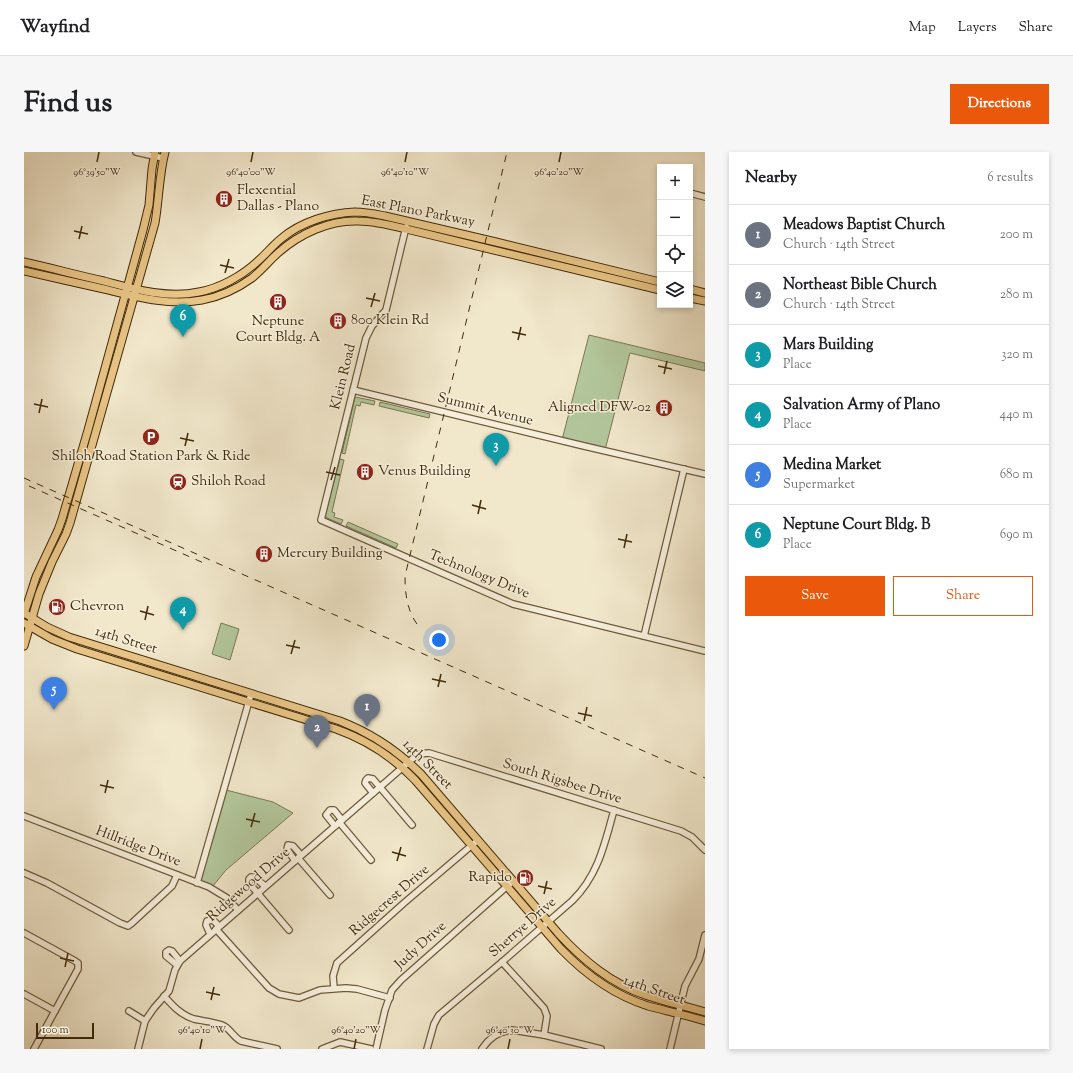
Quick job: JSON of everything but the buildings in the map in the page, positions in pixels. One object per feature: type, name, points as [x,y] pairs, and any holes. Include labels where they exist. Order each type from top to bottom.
[{"type":"main road","points":[[24,613],[36,577],[55,537],[65,508],[106,366],[149,205],[155,154]]},
{"type":"main road","points":[[24,646],[27,625],[32,618],[44,581],[63,541],[82,484],[155,224],[164,155]]},
{"type":"main road","name":"East Plano Parkway","points":[[24,271],[135,292],[180,294],[199,292],[219,286],[245,271],[282,238],[294,230],[318,219],[354,212],[369,213],[496,250],[657,289]]},
{"type":"main road","points":[[318,219],[321,227]]},
{"type":"main road","name":"East Plano Parkway","points":[[135,292],[165,302],[179,303],[204,300],[221,294],[251,278],[291,242],[314,229],[331,224],[356,220],[407,225],[498,242],[657,281]]},
{"type":"main road","points":[[496,250],[498,242]]},
{"type":"main road","points":[[545,262],[547,254]]},
{"type":"main road","name":"East Plano Parkway","points":[[24,262],[127,291]]},
{"type":"main road","points":[[38,274],[40,266]]},
{"type":"main road","points":[[613,279],[615,271]]},
{"type":"main road","points":[[219,286],[221,294]]},
{"type":"main road","points":[[693,290],[705,293]]},
{"type":"main road","points":[[693,299],[705,301]]},
{"type":"main road","points":[[106,366],[114,368]]},
{"type":"main road","points":[[55,537],[63,541]]},
{"type":"main road","name":"14th Street","points":[[24,613],[47,627],[69,637],[348,724],[369,734],[389,746],[409,762],[429,783],[577,953],[608,977],[640,993],[680,1006],[705,1012]]},
{"type":"main road","name":"14th Street","points":[[27,625],[61,643],[348,733],[366,741],[403,768],[576,964],[604,985],[634,1001],[705,1021]]},
{"type":"main road","points":[[109,659],[111,651]]},
{"type":"main road","points":[[172,679],[174,670]]},
{"type":"main road","points":[[303,719],[306,711]]},
{"type":"main road","points":[[366,741],[369,734]]},
{"type":"street","points":[[136,152],[164,155]]},
{"type":"street","points":[[693,194],[705,196]]},
{"type":"street","name":"Klein Road","points":[[321,520],[367,333],[386,310],[407,225]]},
{"type":"street","name":"Summit Avenue","points":[[354,390],[705,474]]},
{"type":"street","points":[[644,636],[684,469]]},
{"type":"street","name":"Technology Drive","points":[[321,520],[513,604],[705,651]]},
{"type":"street","points":[[198,883],[251,694]]},
{"type":"street","name":"South Rigsbee Drive","points":[[409,762],[418,754],[424,752],[430,753],[681,831],[697,841],[705,850]]},
{"type":"street","name":"Ridgewood Drive","points":[[138,1049],[145,1021],[169,991],[178,963],[409,762]]},
{"type":"street","points":[[373,793],[365,783],[367,778],[372,778],[412,825]]},
{"type":"street","name":"Sherrye Drive","points":[[428,1049],[434,1024],[439,1015],[549,922],[578,895],[592,876],[598,862],[614,810]]},
{"type":"street","name":"Hillridge Drive","points":[[24,816],[198,883],[222,895],[238,910]]},
{"type":"street","points":[[339,823],[371,860]]},
{"type":"street","name":"Ridgecrest Drive","points":[[334,988],[333,976],[337,963],[478,840]]},
{"type":"street","points":[[298,858],[330,895]]},
{"type":"street","points":[[24,873],[47,883],[128,926],[172,886],[177,875]]},
{"type":"street","points":[[265,886],[254,876],[250,878],[249,884],[289,930]]},
{"type":"street","name":"Judy Drive","points":[[376,1049],[385,1010],[392,990],[401,980],[513,881]]},
{"type":"street","points":[[210,934],[206,925],[207,921],[213,920],[218,928],[269,988],[279,994],[303,998],[320,990],[334,988],[358,989],[390,998]]},
{"type":"street","points":[[24,933],[78,963],[78,969],[34,1049]]},
{"type":"street","points":[[670,1049],[686,982],[699,960],[705,936]]},
{"type":"street","points":[[502,962],[544,1008],[547,1016],[544,1036]]},
{"type":"street","points":[[24,994],[55,1011]]},
{"type":"street","points":[[164,996],[183,1014],[192,1018],[222,1025],[230,1030],[236,1038],[241,1041],[277,1049]]},
{"type":"street","points":[[129,1011],[145,1021]]},
{"type":"street","points":[[482,1049],[490,1039],[506,1030],[519,1030],[601,1049]]},
{"type":"street","points":[[322,1049],[340,1042],[370,1049]]},
{"type":"green space","points":[[589,335],[705,363],[705,371],[630,353],[605,450],[562,440]]},
{"type":"green space","points":[[355,397],[375,401],[374,405],[361,402],[360,406],[356,405],[345,454],[342,453]]},
{"type":"green space","points":[[380,402],[430,414],[429,418],[379,406]]},
{"type":"green space","points":[[340,459],[344,460],[332,512],[335,513],[334,517],[343,520],[341,524],[327,518],[325,515]]},
{"type":"green space","points":[[348,522],[398,544],[396,548],[346,526]]},
{"type":"green space","points":[[221,623],[239,629],[230,660],[212,654]]},
{"type":"green space","points":[[226,790],[273,802],[293,813],[226,870],[213,886],[202,882],[201,878]]},
{"type":"railway","points":[[417,624],[407,602],[405,576],[507,152]]},
{"type":"railway","points":[[24,478],[705,778]]},
{"type":"railway","points":[[29,486],[206,564]]},
{"type":"place","name":"Flexential Dallas - Plano","points":[[224,199]]},
{"type":"place","name":"Neptune Court Bldg. A","points":[[278,302]]},
{"type":"place","name":"800 Klein Rd","points":[[338,321]]},
{"type":"place","name":"Neptune Court Bldg. B","points":[[183,337]]},
{"type":"place","name":"Aligned DFW-02","points":[[664,408]]},
{"type":"place","name":"Shiloh Road Station Park & Ride","points":[[151,437]]},
{"type":"place","name":"Mars Building","points":[[496,466]]},
{"type":"place","name":"Venus Building","points":[[365,472]]},
{"type":"place","name":"Shiloh Road","points":[[178,482]]},
{"type":"place","name":"Mercury Building","points":[[264,554]]},
{"type":"place","name":"Chevron","points":[[57,607]]},
{"type":"place","name":"Salvation Army of Plano","points":[[183,630]]},
{"type":"place","name":"Medina Market","points":[[54,710]]},
{"type":"place","name":"Meadows Baptist Church","points":[[367,727]]},
{"type":"place","name":"Northeast Bible Church","points":[[317,748]]},
{"type":"place","name":"Rapido","points":[[525,878]]}]
